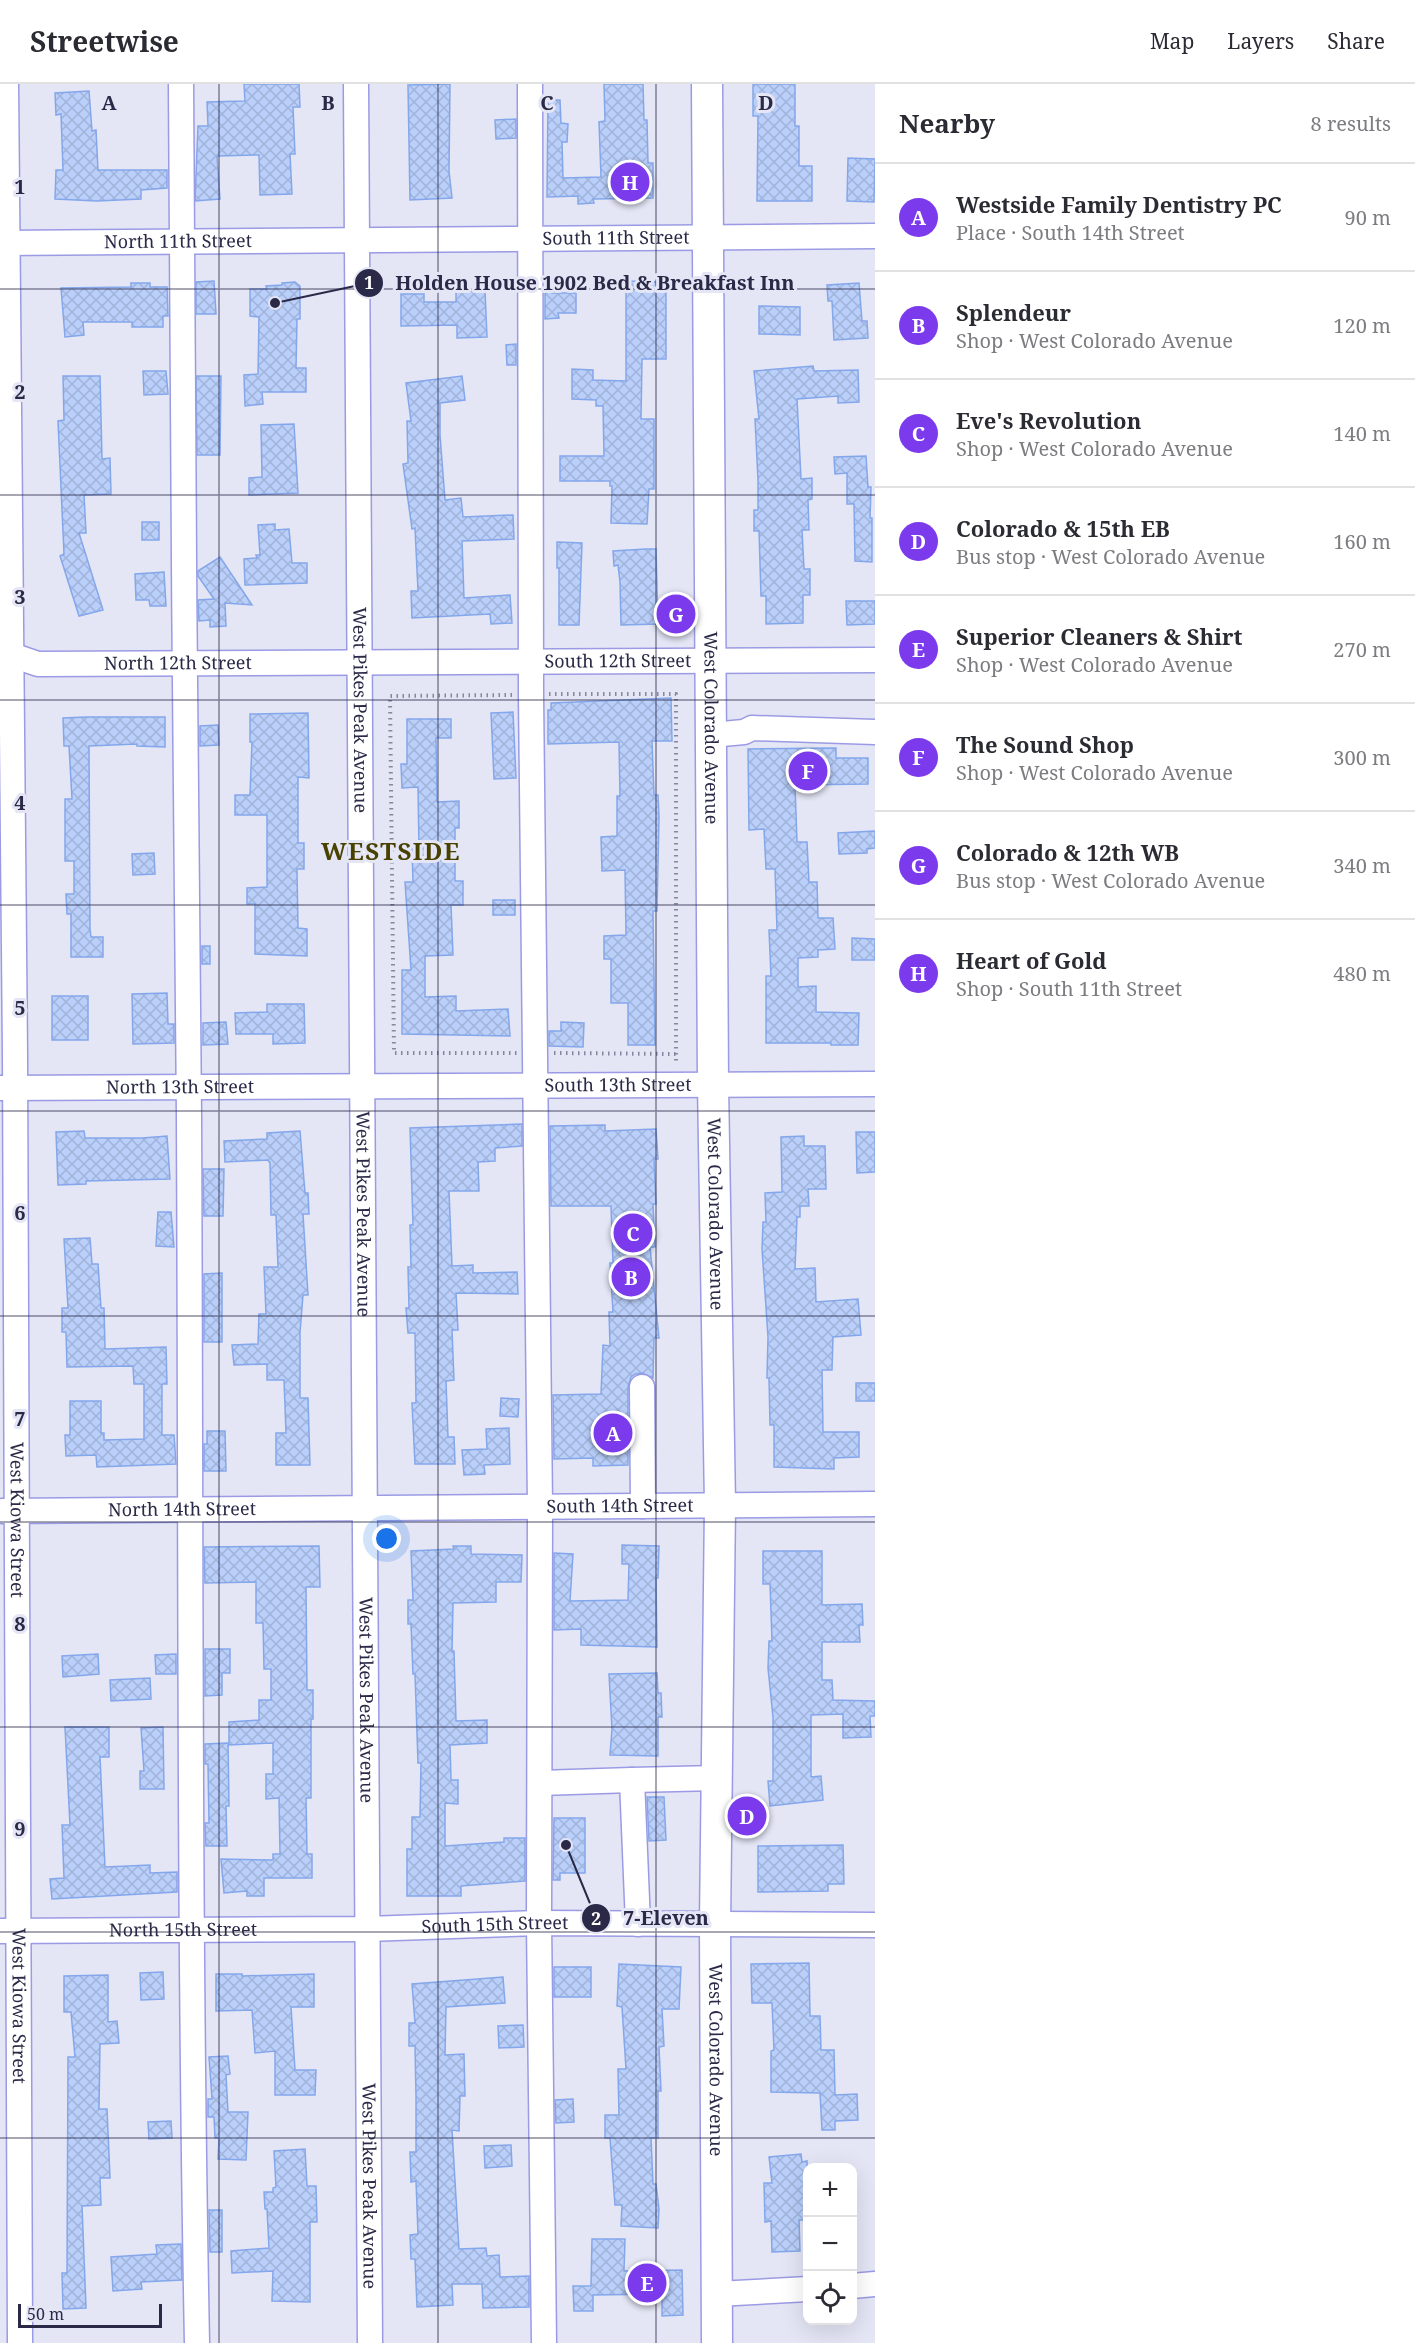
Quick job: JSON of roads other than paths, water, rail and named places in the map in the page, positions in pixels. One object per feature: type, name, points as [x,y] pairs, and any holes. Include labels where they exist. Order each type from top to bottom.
[{"type":"main road","name":"West Colorado Avenue","points":[[708,84],[713,1084],[720,1505],[716,1924],[717,2343]]},
{"type":"street","name":"West Kiowa Street","points":[[6,84],[3,243],[10,1931],[20,2343]]},
{"type":"street","points":[[181,84],[189,1087],[192,1930],[197,2343]]},
{"type":"street","name":"West Pikes Peak Avenue","points":[[356,84],[370,2343]]},
{"type":"street","points":[[530,84],[532,662],[540,1507],[539,1923],[544,2343]]},
{"type":"street","name":"South 11th Street","points":[[357,240],[875,236]]},
{"type":"street","name":"North 11th Street","points":[[3,243],[357,240]]},
{"type":"street","name":"North 12th Street","points":[[6,654],[34,664],[358,664]]},
{"type":"street","name":"South 12th Street","points":[[358,664],[875,660]]},
{"type":"street","points":[[711,735],[744,732],[753,728],[875,732]]},
{"type":"street","name":"South 13th Street","points":[[361,1085],[875,1084]]},
{"type":"street","name":"North 13th Street","points":[[7,1088],[361,1085]]},
{"type":"street","points":[[642,1387],[643,1506]]},
{"type":"street","name":"South 14th Street","points":[[365,1509],[875,1504]]},
{"type":"street","name":"North 14th Street","points":[[8,1511],[365,1509]]},
{"type":"street","points":[[540,1783],[717,1778]]},
{"type":"street","points":[[632,1780],[638,1924]]},
{"type":"street","name":"South 15th Street","points":[[367,1929],[539,1923],[875,1925]]},
{"type":"street","name":"North 15th Street","points":[[10,1931],[367,1929]]},
{"type":"street","points":[[857,2286],[875,2284]]},
{"type":"street","points":[[717,2294],[803,2289]]},
{"type":"place","name":"Heart of Gold","points":[[630,182]]},
{"type":"place","name":"Holden House 1902 Bed & Breakfast Inn","points":[[275,303]]},
{"type":"place","name":"Colorado & 12th WB","points":[[676,614]]},
{"type":"place","name":"The Sound Shop","points":[[808,771]]},
{"type":"place","name":"Eve's Revolution","points":[[633,1233]]},
{"type":"place","name":"Splendeur","points":[[631,1277]]},
{"type":"place","name":"Westside Family Dentistry PC","points":[[613,1433]]},
{"type":"place","name":"Colorado & 15th EB","points":[[747,1816]]},
{"type":"place","name":"7-Eleven","points":[[566,1845]]},
{"type":"place","name":"Superior Cleaners & Shirt","points":[[647,2283]]},
{"type":"district","name":"WESTSIDE","points":[[391,852]]}]
